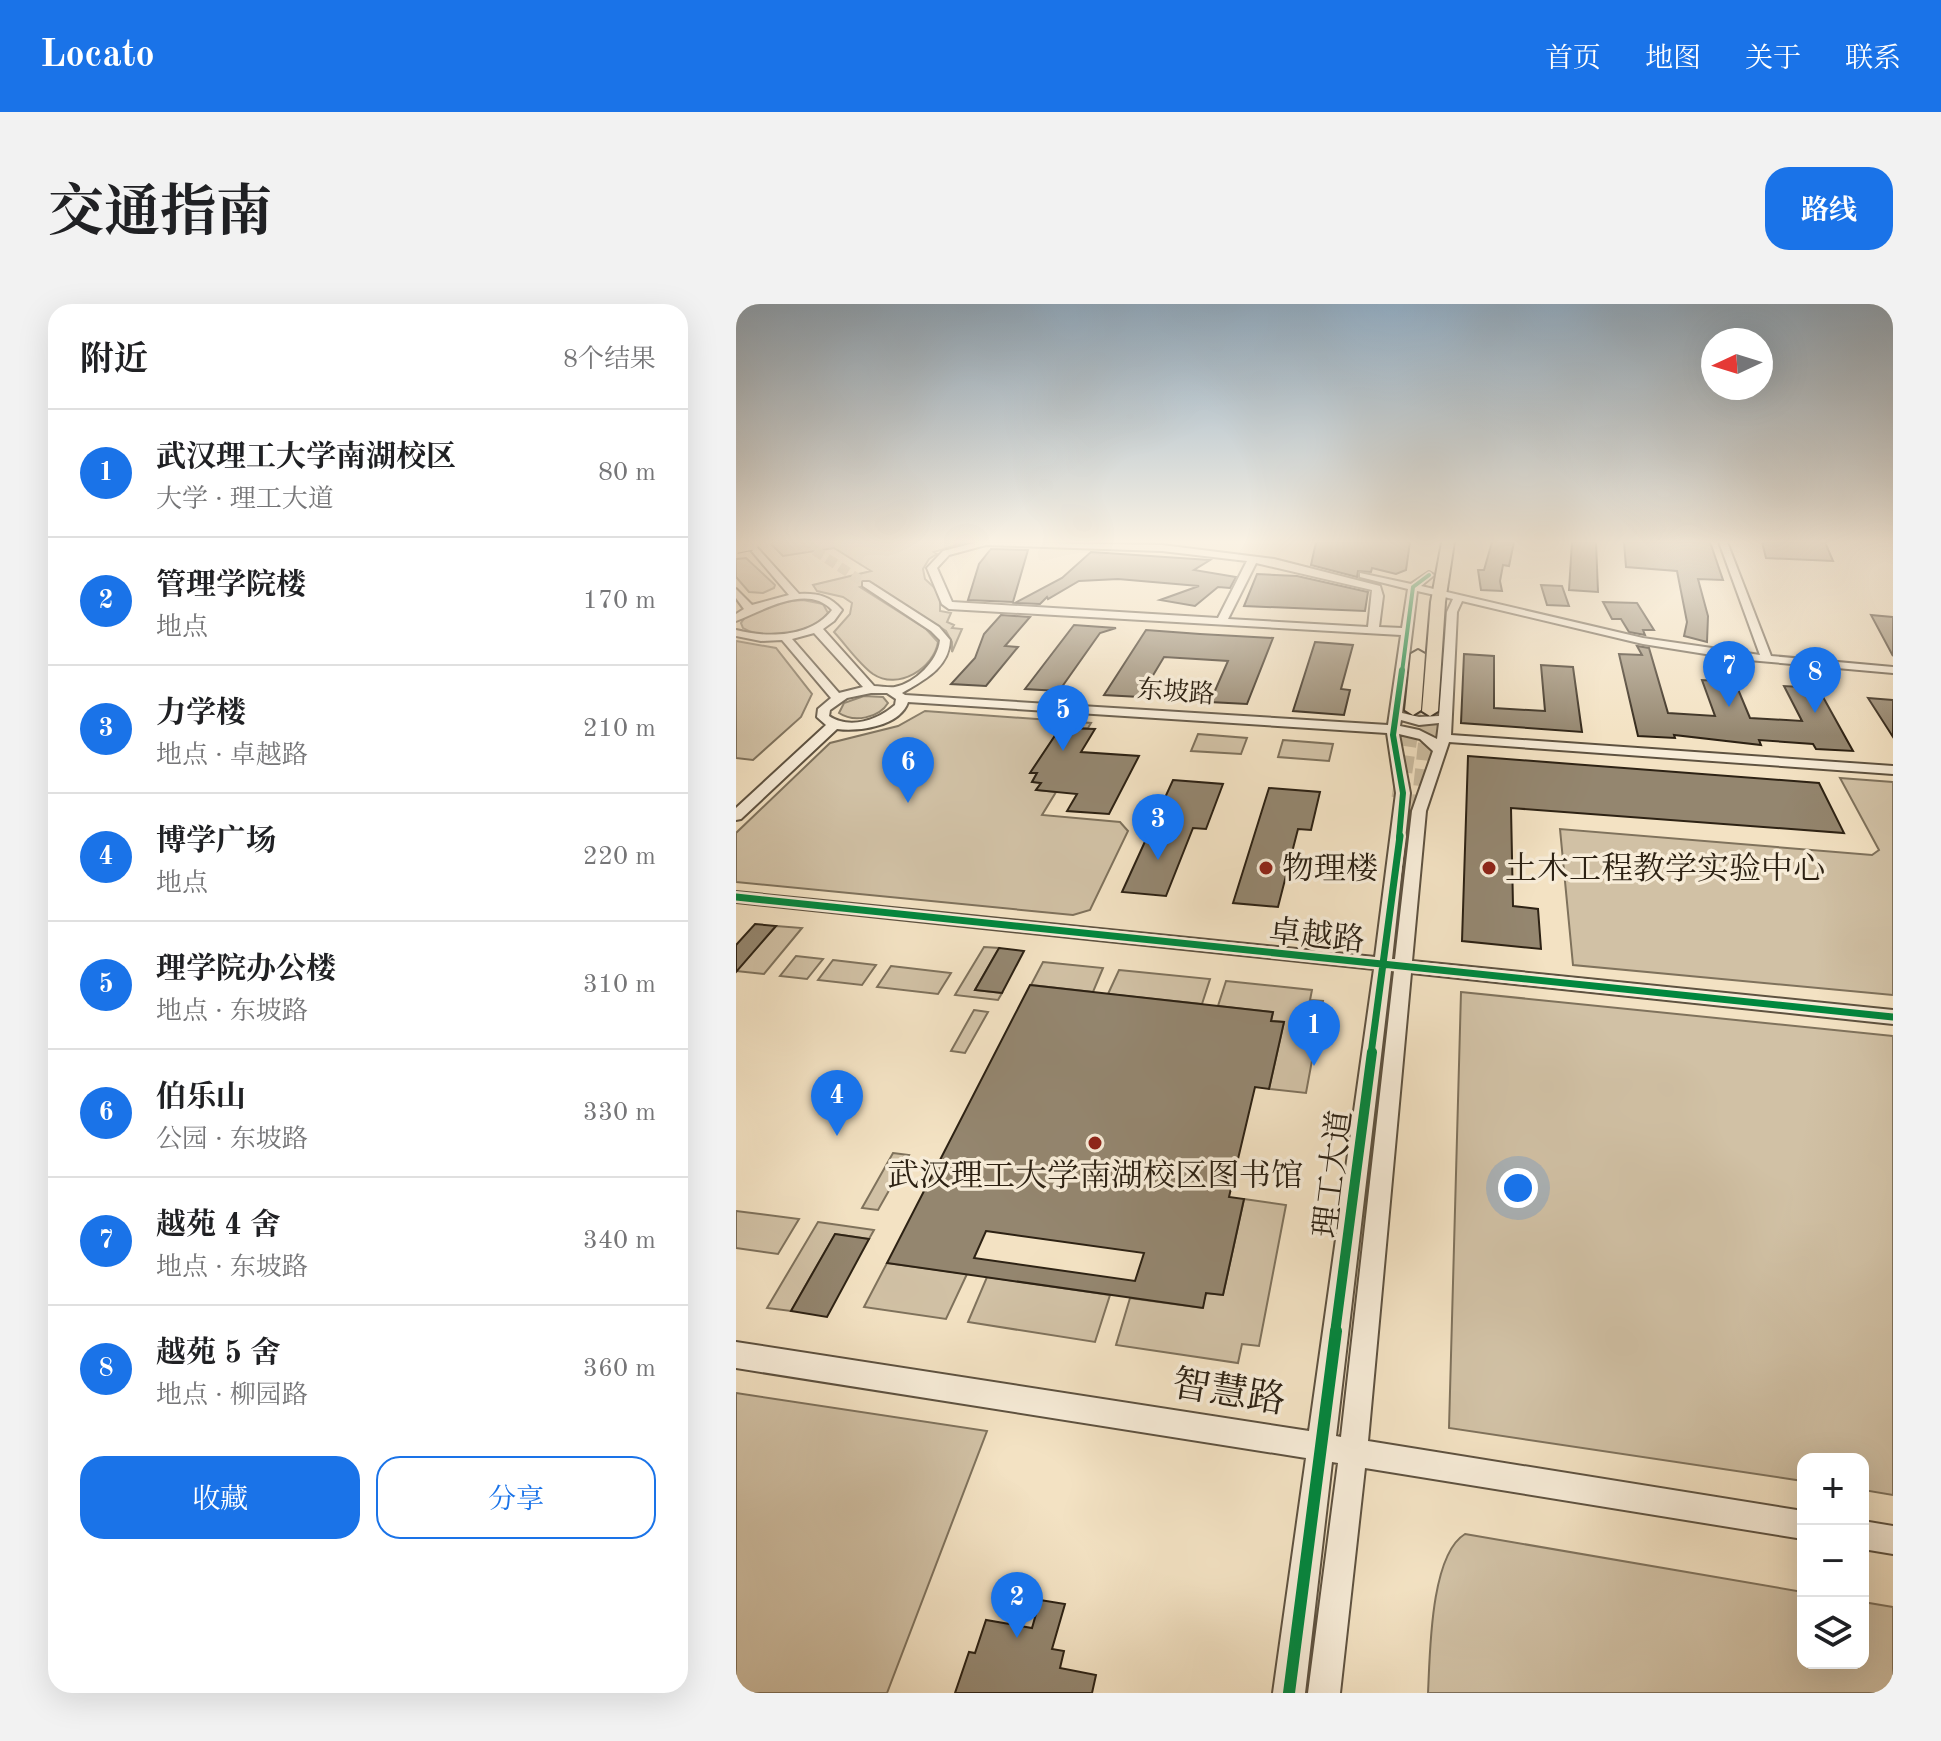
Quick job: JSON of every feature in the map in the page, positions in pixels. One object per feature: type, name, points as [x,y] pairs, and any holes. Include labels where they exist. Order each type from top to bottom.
[{"type":"main road","points":[[1399,723],[1423,607]]},
{"type":"main road","points":[[1427,607],[1430,711]]},
{"type":"street","points":[[736,618],[759,607]]},
{"type":"street","points":[[736,633],[750,637],[784,636],[816,628],[831,619],[835,607]]},
{"type":"street","points":[[816,628],[871,689],[837,698],[823,713],[825,720],[835,724],[857,725],[881,720],[898,709],[900,697],[936,664],[945,650],[945,640],[935,629],[901,607]]},
{"type":"street","points":[[953,607],[1408,632]]},
{"type":"street","points":[[1221,622],[1228,607]]},
{"type":"street","points":[[1373,630],[1376,607]]},
{"type":"street","name":"理工大道","points":[[1324,1693],[1353,1453],[1392,967],[1403,806],[1399,723],[1408,632],[1418,607]]},
{"type":"street","name":"理工大道","points":[[1289,1693],[1392,967],[1419,811],[1441,744],[1445,719],[1454,607]]},
{"type":"street","points":[[1500,607],[1643,641],[1767,659],[1893,670]]},
{"type":"street","points":[[1747,607],[1767,659]]},
{"type":"street","points":[[784,636],[837,698]]},
{"type":"street","name":"东坡路","points":[[871,689],[900,697],[1399,723],[1441,744],[1893,770]]},
{"type":"street","points":[[1399,723],[1445,719]]},
{"type":"street","points":[[736,816],[835,724]]},
{"type":"street","name":"卓越路","points":[[736,897],[1893,1017]]},
{"type":"street","name":"智慧路","points":[[736,1355],[1797,1524]]},
{"type":"street","points":[[1869,1536],[1893,1540]]},
{"type":"shaded area","points":[[825,607],[828,613],[811,626],[788,633],[764,634],[743,628],[741,623],[746,617],[760,608]]},
{"type":"shaded area","points":[[851,607],[891,607],[926,629],[938,642],[935,652],[913,674],[893,680],[883,679],[858,660],[834,632],[850,614]]},
{"type":"shaded area","points":[[909,607],[940,607],[940,611],[951,613],[947,622],[954,625],[952,628],[962,629],[952,652],[952,642],[946,631]]},
{"type":"shaded area","points":[[736,641],[776,648],[812,694],[801,717],[753,760],[736,758]]},
{"type":"shaded area","points":[[864,696],[883,697],[888,703],[879,712],[866,717],[852,718],[839,713],[844,703]]},
{"type":"shaded area","points":[[925,711],[1091,723],[1088,728],[1060,729],[1031,772],[1037,773],[1032,782],[1041,783],[1036,790],[1056,792],[1042,815],[1120,822],[1128,831],[1090,910],[1073,915],[736,882],[736,833],[830,743],[898,726]]},
{"type":"shaded area","points":[[1198,734],[1247,738],[1241,754],[1191,751]]},
{"type":"shaded area","points":[[1283,740],[1333,744],[1329,761],[1278,757]]},
{"type":"shaded area","points":[[1840,778],[1893,782],[1893,995],[1573,965],[1560,829],[1872,855],[1879,850]]},
{"type":"shaded area","points":[[776,926],[802,928],[764,974],[736,971]]},
{"type":"shaded area","points":[[984,947],[999,948],[975,990],[1002,993],[998,1000],[955,995]]},
{"type":"shaded area","points":[[796,956],[823,959],[807,979],[780,976]]},
{"type":"shaded area","points":[[833,960],[876,965],[862,985],[818,980]]},
{"type":"shaded area","points":[[1043,962],[1103,968],[1093,992],[1031,985]]},
{"type":"shaded area","points":[[891,966],[951,973],[938,994],[877,987]]},
{"type":"shaded area","points":[[1119,970],[1210,979],[1202,1004],[1108,994]]},
{"type":"shaded area","points":[[1226,981],[1312,990],[1310,1000],[1323,1001],[1306,1093],[1269,1089],[1284,1022],[1271,1021],[1273,1012],[1218,1006]]},
{"type":"shaded area","points":[[1461,992],[1893,1036],[1893,1495],[1869,1491],[1869,1453],[1797,1453],[1797,1480],[1449,1428]]},
{"type":"shaded area","points":[[974,1010],[988,1012],[965,1053],[951,1051]]},
{"type":"shaded area","points":[[893,1153],[909,1155],[878,1210],[862,1208]]},
{"type":"shaded area","points":[[1244,1199],[1286,1205],[1259,1346],[1242,1344],[1238,1363],[1116,1345],[1130,1298],[1202,1308],[1206,1293],[1223,1295]]},
{"type":"shaded area","points":[[736,1211],[799,1219],[778,1254],[736,1248]]},
{"type":"shaded area","points":[[818,1222],[874,1230],[869,1239],[835,1234],[791,1311],[767,1308]]},
{"type":"shaded area","points":[[887,1263],[967,1274],[946,1319],[864,1307]]},
{"type":"shaded area","points":[[987,1277],[1110,1295],[1095,1342],[968,1322]]},
{"type":"shaded area","points":[[736,1393],[987,1431],[887,1693],[736,1693]]},
{"type":"shaded area","points":[[1465,1534],[1797,1591],[1797,1669],[1869,1669],[1869,1603],[1893,1607],[1893,1693],[1428,1693],[1434,1607],[1438,1584],[1453,1545]]},
{"type":"building","points":[[1264,607],[1366,607],[1365,611]]},
{"type":"building","points":[[1606,607],[1639,607],[1654,630],[1643,630],[1645,635],[1629,632],[1621,619],[1612,619]]},
{"type":"building","points":[[1684,607],[1706,607],[1707,642],[1684,636],[1687,622]]},
{"type":"building","points":[[1001,615],[1030,617],[1005,646],[1018,647],[986,686],[951,684],[975,658],[984,634]]},
{"type":"building","points":[[1871,615],[1893,617],[1893,656]]},
{"type":"building","points":[[1074,625],[1116,628],[1100,633],[1059,691],[1025,689]]},
{"type":"building","points":[[1146,630],[1273,638],[1247,704],[1210,702],[1228,661],[1164,657],[1140,697],[1104,695]]},
{"type":"building","points":[[1315,642],[1353,645],[1341,689],[1350,690],[1344,715],[1293,711]]},
{"type":"building","points":[[1637,646],[1649,648],[1668,713],[1715,716],[1702,680],[1735,682],[1750,718],[1802,721],[1784,686],[1818,688],[1853,751],[1759,740],[1761,745],[1674,735],[1675,738],[1638,736],[1619,654],[1642,655]]},
{"type":"building","points":[[1464,654],[1494,656],[1494,708],[1545,711],[1541,665],[1573,667],[1582,732],[1461,723]]},
{"type":"building","points":[[1868,698],[1893,700],[1893,737]]},
{"type":"building","points":[[1060,728],[1095,729],[1081,752],[1139,756],[1109,814],[1067,811],[1077,794],[1036,790],[1041,783],[1032,782],[1037,773],[1030,773]]},
{"type":"building","points":[[1468,756],[1819,783],[1844,833],[1511,808],[1513,906],[1538,909],[1541,949],[1462,941]]},
{"type":"building","points":[[1173,780],[1223,784],[1206,829],[1193,828],[1166,896],[1122,892]]},
{"type":"building","name":"物理楼","points":[[1269,788],[1320,792],[1311,830],[1298,829],[1278,907],[1233,903]]},
{"type":"building","points":[[755,924],[776,926],[736,972],[736,945]]},
{"type":"building","points":[[999,948],[1024,951],[1002,993],[975,990]]},
{"type":"building","name":"武汉理工大学南湖校区图书馆","points":[[1030,985],[1273,1012],[1271,1021],[1284,1022],[1269,1089],[1255,1087],[1229,1197],[1244,1199],[1223,1295],[1206,1293],[1203,1308],[887,1263]],"holes":[[[986,1231],[1144,1253],[1135,1281],[974,1258]]]},
{"type":"building","points":[[835,1234],[869,1239],[827,1317],[791,1311]]},
{"type":"building","points":[[1040,1600],[1065,1604],[1052,1649],[1064,1651],[1060,1668],[1096,1675],[1092,1693],[955,1693],[969,1652],[975,1653],[986,1620],[1032,1628]]},
{"type":"tunnel","points":[[1400,798],[1413,710]]},
{"type":"tunnel","points":[[1419,812],[1430,711]]},
{"type":"cycle path","points":[[1289,1693],[1401,825],[1403,793],[1393,735],[1410,607]]},
{"type":"cycle path","points":[[736,897],[1893,1017]]},
{"type":"place","name":"越苑 4 舍","points":[[1729,707]]},
{"type":"place","name":"越苑 5 舍","points":[[1815,713]]},
{"type":"place","name":"理学院办公楼","points":[[1063,751]]},
{"type":"place","name":"伯乐山","points":[[908,803]]},
{"type":"place","name":"力学楼","points":[[1158,860]]},
{"type":"place","name":"物理楼","points":[[1266,868]]},
{"type":"place","name":"土木工程教学实验中心","points":[[1489,868]]},
{"type":"place","name":"武汉理工大学南湖校区","points":[[1314,1066]]},
{"type":"place","name":"博学广场","points":[[837,1136]]},
{"type":"place","name":"武汉理工大学南湖校区图书馆","points":[[1095,1143]]},
{"type":"place","name":"管理学院楼","points":[[1017,1638]]}]
